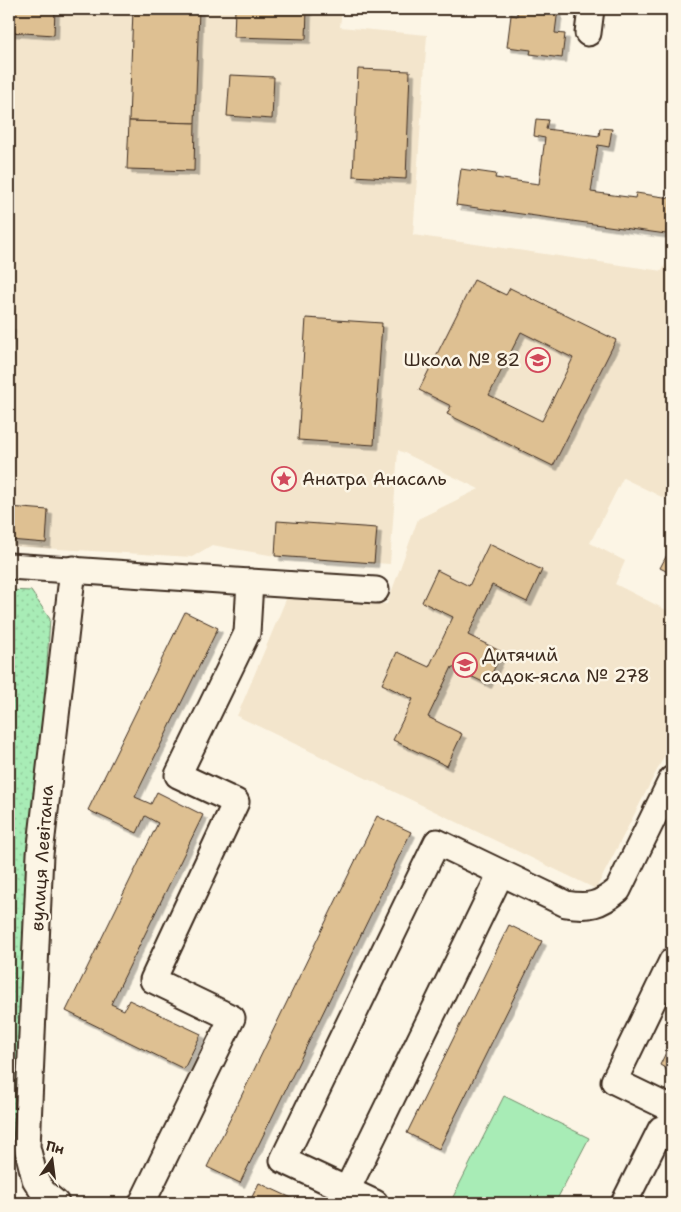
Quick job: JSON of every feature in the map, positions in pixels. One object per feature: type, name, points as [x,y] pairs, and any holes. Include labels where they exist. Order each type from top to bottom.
[{"type":"street","points":[[9,566],[376,590]]},
{"type":"street","name":"вулиця Левітана","points":[[56,1203],[43,1192],[34,1178],[27,1147],[40,854],[73,569]]},
{"type":"street","points":[[142,1203],[232,1018],[153,980],[236,802],[178,775],[248,633],[250,582]]},
{"type":"street","points":[[375,1203],[283,1160],[437,842],[566,904],[580,907],[594,905],[607,900],[618,890],[672,779]]},
{"type":"street","points":[[347,1190],[501,873]]},
{"type":"street","points":[[624,1203],[667,1119],[614,1080],[672,961]]},
{"type":"shaded area","points":[[9,9],[342,9],[340,27],[427,35],[413,235],[662,271],[672,250],[672,502],[623,478],[590,543],[625,561],[615,584],[672,613],[672,741],[596,889],[237,716],[287,597],[387,604],[418,519],[479,489],[398,450],[390,564],[275,556],[212,545],[192,557],[9,546]]},
{"type":"green space","points":[[9,590],[31,591],[50,619],[11,1195],[9,1201]]},
{"type":"green space","points":[[504,1096],[589,1138],[555,1203],[450,1203]]},
{"type":"building","points":[[9,9],[55,9],[54,35],[9,32]]},
{"type":"building","points":[[133,9],[199,9],[195,123],[129,121]]},
{"type":"building","points":[[235,9],[307,9],[306,39],[234,37]]},
{"type":"building","points":[[517,9],[558,9],[555,33],[565,34],[562,58],[530,54],[531,50],[507,47],[511,15],[517,16]]},
{"type":"building","points":[[358,69],[410,71],[406,179],[353,176]]},
{"type":"building","points":[[230,75],[274,77],[272,119],[227,116]]},
{"type":"building","points":[[536,119],[548,120],[546,129],[599,136],[600,128],[612,129],[609,147],[598,145],[591,192],[635,198],[636,193],[671,198],[666,234],[456,205],[461,169],[496,174],[495,178],[539,184],[545,138],[534,136]]},
{"type":"building","points":[[129,121],[195,123],[194,171],[127,169]]},
{"type":"building","points":[[474,280],[506,295],[510,288],[616,340],[553,466],[447,414],[451,406],[419,390]],"holes":[[[521,332],[573,358],[542,421],[489,395]]]},
{"type":"building","points":[[306,318],[382,323],[374,445],[298,440]]},
{"type":"building","points":[[9,325],[11,325],[9,358]]},
{"type":"building","points":[[9,507],[48,510],[46,543],[9,540]]},
{"type":"building","points":[[277,521],[377,528],[374,563],[275,556]]},
{"type":"building","points":[[489,544],[542,570],[527,602],[492,585],[468,635],[502,652],[487,684],[452,667],[428,717],[462,734],[447,766],[393,740],[413,699],[382,684],[397,652],[429,667],[453,617],[422,602],[437,570],[469,586]]},
{"type":"building","points":[[669,551],[672,552],[672,574],[660,568]]},
{"type":"building","points":[[185,612],[218,628],[135,797],[151,804],[157,792],[203,815],[111,1004],[124,1010],[129,1000],[201,1034],[184,1069],[66,1011],[158,823],[145,816],[137,833],[88,810]]},
{"type":"building","points":[[377,816],[411,832],[240,1183],[207,1167]]},
{"type":"building","points":[[509,925],[542,941],[439,1149],[407,1133]]},
{"type":"building","points":[[672,1040],[672,1072],[660,1065]]},
{"type":"building","points":[[259,1183],[298,1201],[301,1203],[249,1203]]},
{"type":"place","name":"Школа № 82","points":[[538,360]]},
{"type":"place","name":"Анатра Анасаль","points":[[284,479]]},
{"type":"place","name":"Дитячий садок-ясла № 278","points":[[465,665]]}]
